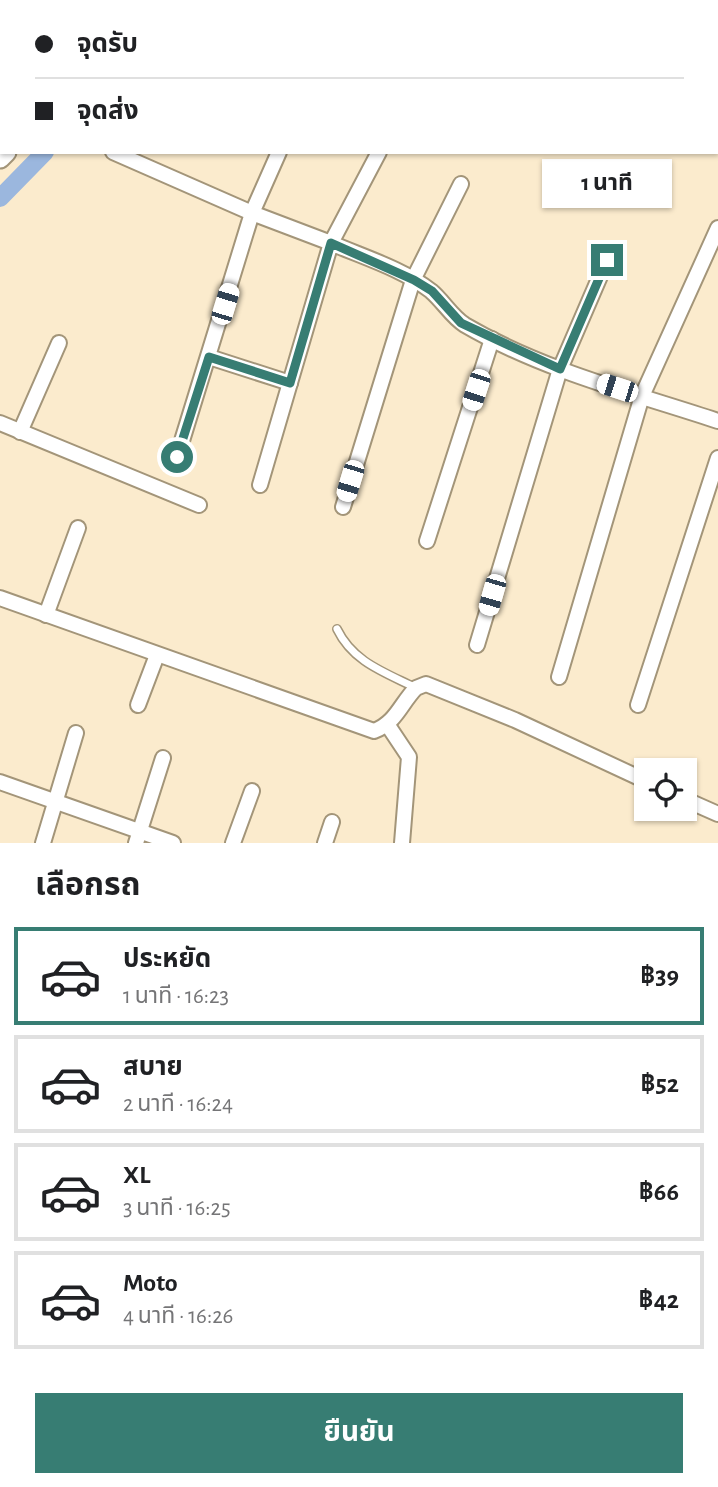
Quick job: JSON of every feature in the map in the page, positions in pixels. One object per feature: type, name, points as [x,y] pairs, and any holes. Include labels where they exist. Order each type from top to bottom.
[{"type":"street","points":[[118,154],[414,280],[432,291],[461,323],[492,339],[560,369],[718,421]]},
{"type":"street","points":[[177,457],[252,213],[278,154]]},
{"type":"street","points":[[260,485],[331,243],[378,154]]},
{"type":"street","points":[[342,507],[414,280],[461,184]]},
{"type":"street","points":[[559,677],[642,396],[718,228]]},
{"type":"street","points":[[477,645],[560,369],[607,260]]},
{"type":"street","points":[[427,541],[492,339]]},
{"type":"street","points":[[20,432],[59,343]]},
{"type":"street","points":[[209,357],[290,383]]},
{"type":"street","points":[[0,423],[199,505]]},
{"type":"street","points":[[638,705],[718,457]]},
{"type":"street","points":[[46,615],[78,528]]},
{"type":"street","points":[[0,598],[374,731],[387,724],[402,710],[416,688],[426,684],[515,720],[634,775]]},
{"type":"street","points":[[138,705],[157,655]]},
{"type":"street","points":[[387,724],[409,757],[402,843]]},
{"type":"street","points":[[43,843],[76,733]]},
{"type":"street","points":[[138,837],[163,758]]},
{"type":"street","points":[[0,782],[55,801],[138,837],[173,843]]},
{"type":"street","points":[[233,843],[252,791]]},
{"type":"street","points":[[697,805],[718,814]]},
{"type":"street","points":[[325,843],[332,822]]},
{"type":"lane","points":[[337,629],[344,643],[361,661],[416,688]]},
{"type":"waterway","points":[[0,198],[43,154]]},
{"type":"route","points":[[177,457],[209,357],[290,383],[331,243],[414,280],[432,291],[461,323],[560,369],[607,260]]}]
